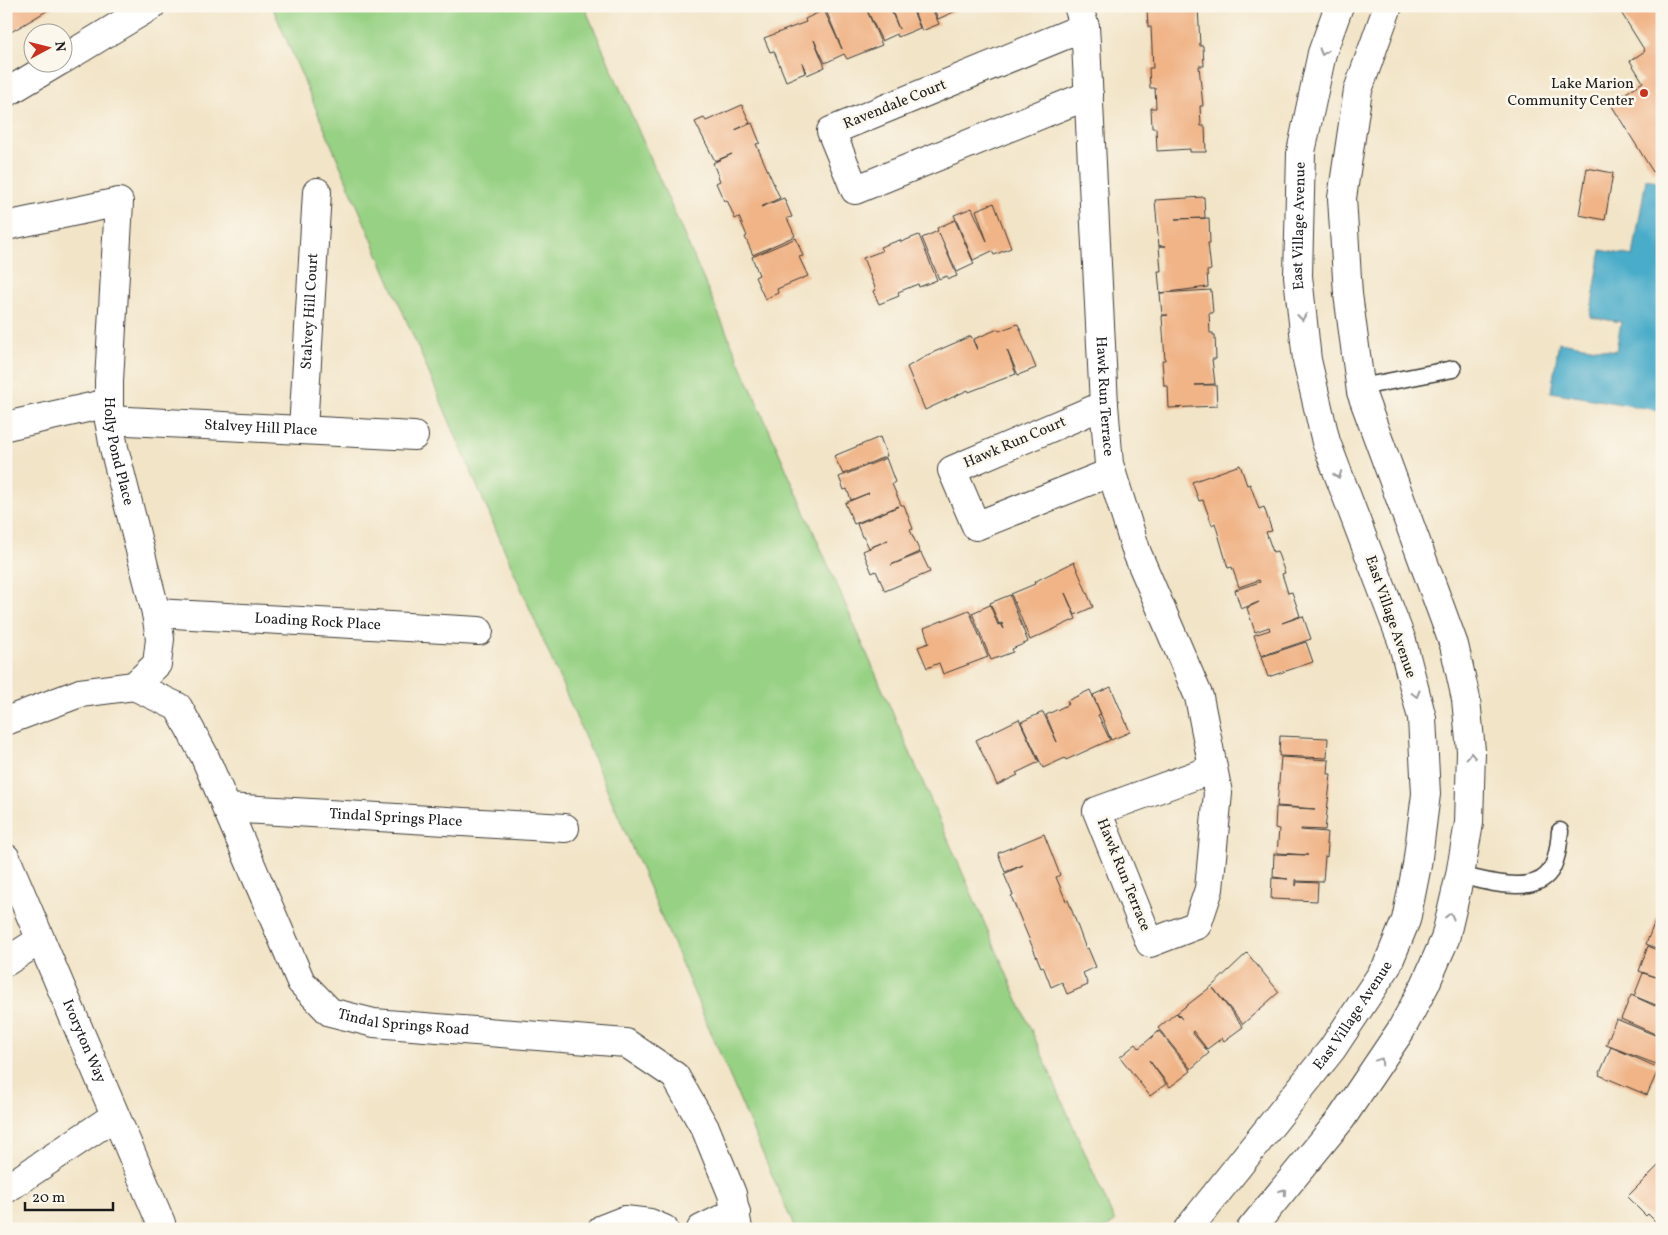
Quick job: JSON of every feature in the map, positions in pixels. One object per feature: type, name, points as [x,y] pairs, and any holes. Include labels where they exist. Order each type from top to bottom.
[{"type":"street","points":[[72,54],[151,6]]},
{"type":"street","name":"East Village Avenue","points":[[1188,1229],[1332,1049],[1387,966],[1406,920],[1417,865],[1426,794],[1422,718],[1402,641],[1326,442],[1307,360],[1298,276],[1301,152],[1322,54],[1339,6]]},
{"type":"street","points":[[1251,1229],[1341,1119],[1401,1030],[1425,985],[1444,939],[1460,875],[1469,823],[1471,751],[1466,699],[1454,645],[1361,387],[1348,294],[1342,198],[1358,90],[1388,6]]},
{"type":"street","name":"Ravendale Court","points":[[1081,17],[831,131],[855,190],[1088,95]]},
{"type":"street","name":"Hawk Run Terrace","points":[[1081,17],[1088,95],[1104,404],[1109,464],[1137,553],[1199,697],[1218,793],[1209,889],[1197,925],[1150,943],[1097,810],[1213,770]]},
{"type":"street","points":[[6,94],[42,72]]},
{"type":"street","name":"Stalvey Hill Court","points":[[303,430],[317,192]]},
{"type":"street","name":"Holly Pond Place","points":[[6,226],[119,202],[109,412],[114,448],[156,613],[160,639],[157,664],[134,686]]},
{"type":"street","name":"Hawk Run Court","points":[[1104,404],[952,470],[976,526],[1112,472]]},
{"type":"street","name":"Stalvey Hill Place","points":[[6,426],[109,412],[303,430],[414,436]]},
{"type":"street","name":"Loading Rock Place","points":[[156,613],[479,631]]},
{"type":"street","points":[[6,721],[80,693],[134,686]]},
{"type":"street","name":"Tindal Springs Road","points":[[134,686],[178,707],[204,756],[302,982],[330,1012],[374,1023],[626,1043],[675,1076],[706,1130],[732,1194],[737,1220]]},
{"type":"street","name":"Tindal Springs Place","points":[[226,808],[565,828]]},
{"type":"street","name":"Ivoryton Way","points":[[6,858],[161,1223]]},
{"type":"street","points":[[6,962],[40,940]]},
{"type":"street","points":[[6,1189],[115,1116]]},
{"type":"street","points":[[602,1229],[625,1220],[650,1223],[664,1229]]},
{"type":"street","points":[[701,1229],[737,1220]]},
{"type":"lane","points":[[1361,387],[1453,369]]},
{"type":"lane","points":[[1460,875],[1514,885],[1534,883],[1547,875],[1558,853],[1560,831]]},
{"type":"green space","points":[[272,6],[584,6],[1115,1222],[1105,1229],[795,1229]]},
{"type":"water","points":[[1646,179],[1662,182],[1662,411],[1551,392],[1559,342],[1616,351],[1621,322],[1590,317],[1601,250],[1633,256]]},
{"type":"building","points":[[6,6],[55,6],[28,22],[22,22],[22,26],[6,35]]},
{"type":"building","points":[[844,6],[845,8],[865,6],[882,45],[847,59],[844,54],[825,63],[814,40],[825,67],[807,75],[802,62],[805,73],[786,81],[774,51],[770,52],[764,38],[806,22],[805,19],[824,10],[842,49],[827,13]]},
{"type":"building","points":[[865,6],[889,6],[899,29],[890,6],[911,6],[920,28],[898,37],[897,34],[882,41]]},
{"type":"building","points":[[912,6],[931,6],[939,24],[922,31]]},
{"type":"building","points":[[933,6],[954,6],[956,11],[938,19]]},
{"type":"building","points":[[1152,6],[1198,6],[1200,46],[1203,46],[1204,66],[1199,66],[1203,106],[1200,106],[1201,126],[1205,126],[1206,152],[1190,152],[1190,149],[1157,151],[1156,128],[1152,128],[1151,108],[1156,108],[1155,88],[1150,88],[1149,68],[1153,68],[1151,27],[1148,27],[1147,9],[1152,9]]},
{"type":"building","name":"Lake Marion Community Center","points":[[1617,6],[1662,6],[1662,166],[1653,172],[1610,103],[1643,82],[1630,61],[1645,51]]},
{"type":"building","points":[[742,105],[750,123],[735,130],[752,123],[760,143],[756,144],[780,198],[761,207],[784,198],[792,217],[787,218],[795,236],[753,255],[739,217],[735,219],[727,200],[724,201],[716,183],[720,181],[713,163],[732,154],[715,161],[695,122],[704,118],[706,121]]},
{"type":"building","points":[[1587,168],[1613,173],[1605,220],[1579,215]]},
{"type":"building","points":[[1204,197],[1205,218],[1175,219],[1209,218],[1210,243],[1208,243],[1211,270],[1207,271],[1208,287],[1160,293],[1158,271],[1161,271],[1155,200]]},
{"type":"building","points":[[994,203],[1011,248],[994,255],[992,251],[973,260],[954,215],[972,208],[987,241],[976,210]]},
{"type":"building","points":[[955,220],[974,264],[957,272],[939,233],[957,276],[949,279],[947,276],[939,279],[922,238],[938,231],[937,228]]},
{"type":"building","points":[[919,235],[937,280],[919,287],[918,284],[898,292],[899,296],[879,304],[873,291],[876,290],[863,258],[882,251],[880,247]]},
{"type":"building","points":[[796,238],[803,256],[799,257],[808,276],[777,289],[778,293],[765,299],[755,277],[759,275],[752,257]]},
{"type":"building","points":[[1211,290],[1213,313],[1209,313],[1210,333],[1215,335],[1216,359],[1212,359],[1215,384],[1195,385],[1216,385],[1217,406],[1169,408],[1168,386],[1164,386],[1162,360],[1165,360],[1162,316],[1168,315],[1162,315],[1160,293]]},
{"type":"building","points":[[1018,324],[1036,368],[1018,375],[1007,350],[1016,374],[969,392],[968,390],[925,410],[907,367],[925,356],[971,336],[977,350],[974,339],[998,329],[999,331]]},
{"type":"building","points":[[880,437],[887,456],[843,474],[834,456]]},
{"type":"building","points":[[886,458],[895,482],[892,484],[901,505],[904,505],[913,529],[910,530],[920,552],[891,565],[921,553],[930,572],[885,591],[876,571],[872,573],[863,551],[888,540],[869,548],[857,524],[899,506],[854,524],[845,503],[869,493],[851,500],[847,489],[844,490],[839,477]]},
{"type":"building","points":[[1240,465],[1247,485],[1250,484],[1259,509],[1264,507],[1272,531],[1266,532],[1273,552],[1277,551],[1285,573],[1282,574],[1288,593],[1292,592],[1300,616],[1282,623],[1303,616],[1311,639],[1261,656],[1254,635],[1270,630],[1269,627],[1255,632],[1247,608],[1259,602],[1241,609],[1235,590],[1260,582],[1259,580],[1239,587],[1232,567],[1228,568],[1215,523],[1212,525],[1203,500],[1199,501],[1192,482]]},
{"type":"building","points":[[1074,562],[1093,607],[1075,615],[1065,593],[1076,619],[1030,640],[1011,594],[1035,584],[1034,582]]},
{"type":"building","points":[[1010,595],[1028,642],[1012,649],[1013,652],[991,660],[972,613],[990,605],[998,625],[1001,624],[1004,629],[1002,623],[999,624],[990,603]]},
{"type":"building","points":[[969,610],[988,657],[943,674],[939,663],[927,668],[918,647],[929,643],[924,628]]},
{"type":"building","points":[[1306,642],[1313,662],[1268,677],[1261,657]]},
{"type":"building","points":[[1111,687],[1130,732],[1111,740],[1093,695]]},
{"type":"building","points":[[1090,690],[1101,714],[1098,715],[1110,740],[1043,768],[1021,722],[1043,712],[1057,742],[1046,715],[1069,704],[1067,701]]},
{"type":"building","points":[[1019,719],[1039,762],[997,785],[976,740]]},
{"type":"building","points":[[1280,736],[1328,738],[1327,758],[1279,756]]},
{"type":"building","points":[[1281,757],[1329,760],[1328,774],[1331,774],[1325,830],[1301,829],[1327,832],[1326,845],[1328,845],[1323,882],[1297,881],[1296,879],[1296,886],[1297,882],[1318,883],[1317,901],[1271,899],[1272,878],[1288,879],[1273,877],[1274,854],[1308,855],[1277,853],[1279,829],[1275,828],[1276,807],[1315,809],[1277,806]]},
{"type":"building","points":[[1044,834],[1060,875],[1056,877],[1066,901],[1068,900],[1086,949],[1088,948],[1096,967],[1083,973],[1088,985],[1067,994],[1062,982],[1051,987],[1011,896],[1013,895],[1004,874],[1023,865],[1005,872],[998,853]]},
{"type":"building","points":[[1657,916],[1662,918],[1662,950],[1646,944]]},
{"type":"building","points":[[1648,946],[1662,952],[1662,1037],[1621,1019],[1631,995],[1656,1005],[1634,996],[1643,973],[1656,977],[1639,971]]},
{"type":"building","points":[[1247,953],[1279,992],[1243,1024],[1213,988],[1243,1027],[1224,1041],[1222,1038],[1207,1049],[1193,1031],[1209,1053],[1191,1069],[1158,1028],[1176,1013],[1182,1019],[1177,1013],[1212,986]]},
{"type":"building","points":[[1616,1019],[1662,1038],[1662,1049],[1656,1064],[1606,1045]]},
{"type":"building","points":[[1159,1031],[1191,1071],[1170,1087],[1149,1060],[1166,1084],[1150,1096],[1120,1057],[1136,1044],[1139,1048]]},
{"type":"building","points":[[1611,1047],[1659,1068],[1647,1095],[1599,1075]]},
{"type":"building","points":[[1662,1162],[1662,1228],[1648,1214],[1646,1216],[1627,1197]]},
{"type":"place","name":"Lake Marion Community Center","points":[[1644,93]]}]
